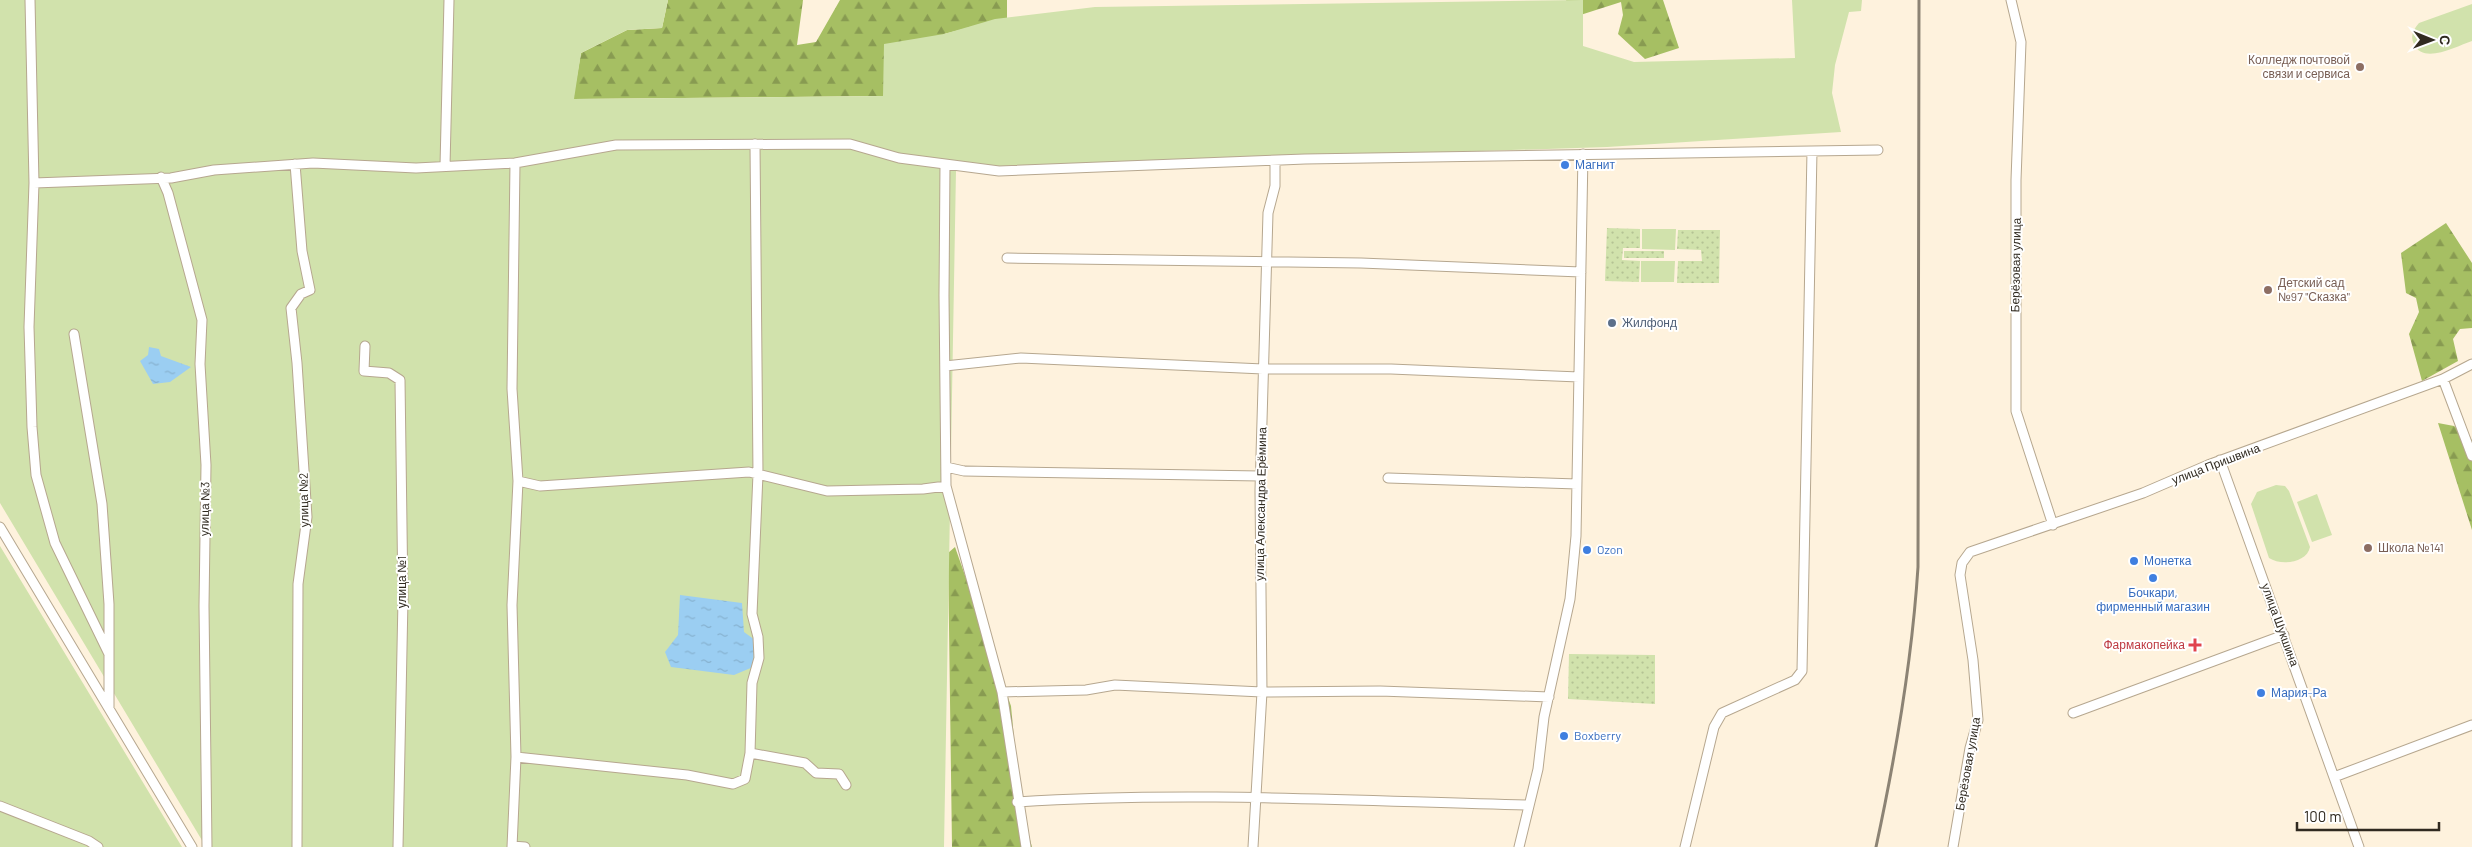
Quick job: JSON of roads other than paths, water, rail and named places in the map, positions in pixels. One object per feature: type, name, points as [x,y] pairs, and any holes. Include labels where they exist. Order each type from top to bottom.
[{"type":"street","points":[[30,0],[34,184],[29,327],[32,428],[36,475],[55,543],[109,654]]},
{"type":"street","points":[[445,166],[449,0]]},
{"type":"street","name":"Берёзовая улица","points":[[2012,0],[2021,42],[2016,180],[2016,411],[2053,526]]},
{"type":"street","points":[[516,757],[687,775],[732,784],[745,779],[750,753],[752,683],[759,658],[758,637],[752,614],[758,474],[755,144]]},
{"type":"street","points":[[34,184],[171,178],[214,170],[312,163],[416,168],[515,163],[616,145],[850,144],[898,158],[999,171],[1168,163],[1878,150]]},
{"type":"street","points":[[1686,847],[1714,727],[1722,713],[1795,680],[1802,671],[1812,151]]},
{"type":"street","points":[[1519,847],[1538,769],[1544,717],[1570,598],[1576,536],[1583,154]]},
{"type":"street","name":"улица Александра Ерёмина","points":[[1253,847],[1254,798],[1262,692],[1260,476],[1268,213],[1275,186],[1275,161]]},
{"type":"street","points":[[515,163],[512,389],[518,481],[512,605],[516,757],[512,846],[524,847]]},
{"type":"street","name":"улица №2","points":[[295,164],[302,250],[310,290],[301,294],[291,308],[297,363],[307,517],[298,584],[297,847]]},
{"type":"street","points":[[945,164],[946,486],[1002,692],[1017,802],[1026,847]]},
{"type":"street","name":"улица №3","points":[[161,177],[168,193],[202,320],[200,364],[206,465],[204,606],[207,847]]},
{"type":"street","points":[[1007,258],[1361,263],[1581,272]]},
{"type":"street","points":[[74,334],[102,504],[109,604],[109,708]]},
{"type":"street","name":"улица №1","points":[[365,346],[364,371],[389,373],[400,380],[403,599],[398,847]]},
{"type":"street","points":[[945,366],[1021,358],[1264,369],[1391,370],[1579,377]]},
{"type":"street","name":"улица Пришвина","points":[[1962,563],[1970,552],[2053,526],[2143,493],[2220,460],[2443,379],[2472,364]]},
{"type":"street","points":[[2443,379],[2472,456]]},
{"type":"street","name":"улица Шукшина","points":[[2220,460],[2359,847]]},
{"type":"street","points":[[946,467],[964,471],[1260,476]]},
{"type":"street","points":[[518,481],[540,486],[749,472],[828,491],[923,489],[946,486]]},
{"type":"street","points":[[1388,478],[1577,484]]},
{"type":"street","points":[[0,527],[192,847]]},
{"type":"street","name":"Берёзовая улица","points":[[1953,847],[1970,748],[1978,720],[1973,660],[1960,584],[1962,563]]},
{"type":"street","points":[[2073,713],[2284,635]]},
{"type":"street","points":[[1002,692],[1086,690],[1115,685],[1262,692],[1380,691],[1549,697]]},
{"type":"street","points":[[2334,777],[2472,725]]},
{"type":"street","points":[[750,753],[805,763],[816,773],[839,774],[846,786]]},
{"type":"street","points":[[1017,802],[1103,796],[1528,805]]},
{"type":"street","points":[[0,806],[89,841],[98,847]]},
{"type":"water","points":[[149,347],[159,349],[161,356],[191,367],[170,382],[153,384],[140,361],[148,355]]},
{"type":"water","points":[[680,595],[742,603],[744,632],[755,640],[753,667],[734,675],[671,667],[665,652],[678,635]]},
{"type":"railway","points":[[1876,847],[1902,708],[1912,638],[1918,567],[1919,0]]},
{"type":"place","name":"Колледж почтовой связи и сервиса","points":[[2360,67]]},
{"type":"place","name":"Магнит","points":[[1565,165]]},
{"type":"place","name":"Детский сад №97 \"Сказка\"","points":[[2268,290]]},
{"type":"place","name":"Жилфонд","points":[[1612,323]]},
{"type":"place","name":"Школа №141","points":[[2368,548]]},
{"type":"place","name":"Ozon","points":[[1587,550]]},
{"type":"place","name":"Монетка","points":[[2134,561]]},
{"type":"place","name":"Бочкари, фирменный магазин","points":[[2153,578]]},
{"type":"place","name":"Фармакопейка","points":[[2195,645]]},
{"type":"place","name":"Мария-Ра","points":[[2261,693]]},
{"type":"place","name":"Boxberry","points":[[1564,736]]}]
